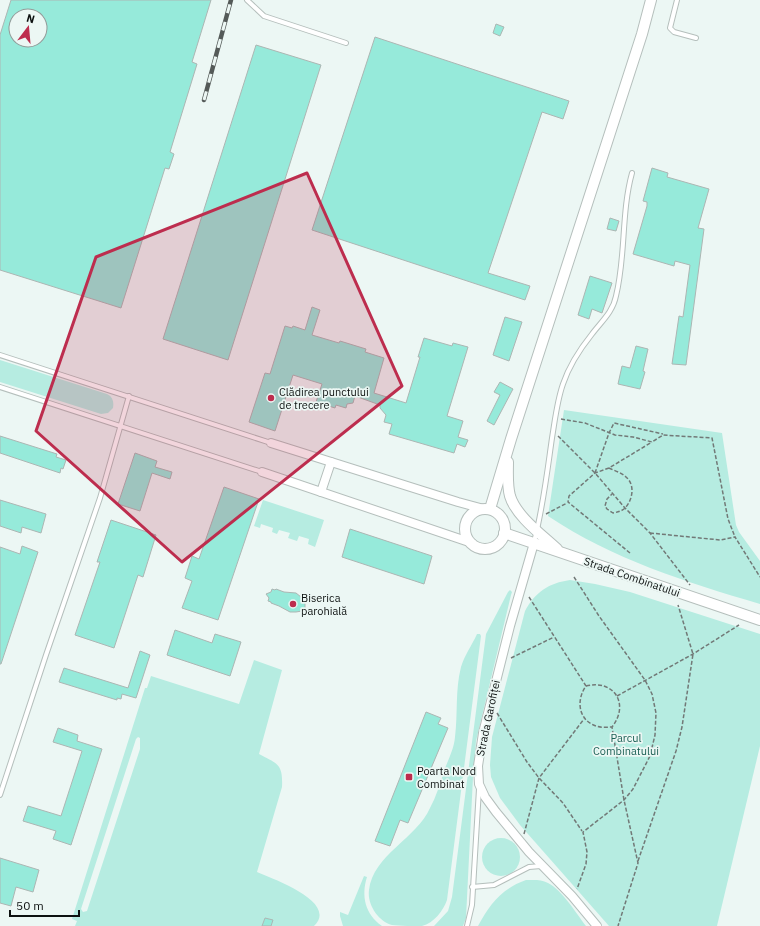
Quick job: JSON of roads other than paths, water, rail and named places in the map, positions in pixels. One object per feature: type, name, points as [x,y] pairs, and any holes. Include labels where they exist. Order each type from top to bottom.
[{"type":"street","points":[[487,509],[637,49],[651,0]]},
{"type":"street","points":[[511,439],[508,473],[510,497],[519,512],[560,552]]},
{"type":"street","points":[[262,472],[472,543],[482,548],[493,547],[498,543],[504,533],[505,527],[503,521],[496,512],[458,502],[271,443]]},
{"type":"street","points":[[321,492],[331,462]]},
{"type":"street","points":[[472,543],[466,534],[466,522],[473,512],[487,509]]},
{"type":"street","name":"Strada Combinatului","points":[[504,533],[760,620]]},
{"type":"street","name":"Strada Garofiței","points":[[534,543],[510,626],[483,733],[478,766],[479,784],[485,797],[496,812],[597,926]]},
{"type":"lane","points":[[247,0],[253,2],[256,10],[264,16],[346,43]]},
{"type":"lane","points":[[677,0],[670,28],[674,32],[696,38]]},
{"type":"lane","points":[[534,543],[542,510],[557,407],[563,384],[576,356],[608,314],[616,297],[628,190],[632,173]]},
{"type":"lane","points":[[0,355],[271,443]]},
{"type":"lane","points":[[0,387],[262,472]]},
{"type":"lane","points":[[0,795],[100,498],[129,396]]},
{"type":"lane","points":[[467,926],[471,912],[479,784]]},
{"type":"lane","points":[[472,887],[494,885],[529,867],[543,866]]},
{"type":"railway","points":[[204,100],[231,0]]},
{"type":"place","name":"Clădirea punctului de trecere","points":[[271,398]]},
{"type":"place","name":"Biserica parohială","points":[[293,604]]},
{"type":"place","name":"Poarta Nord Combinat","points":[[409,777]]},
{"type":"park label","name":"Parcul Combinatului","points":[[626,744]]}]
